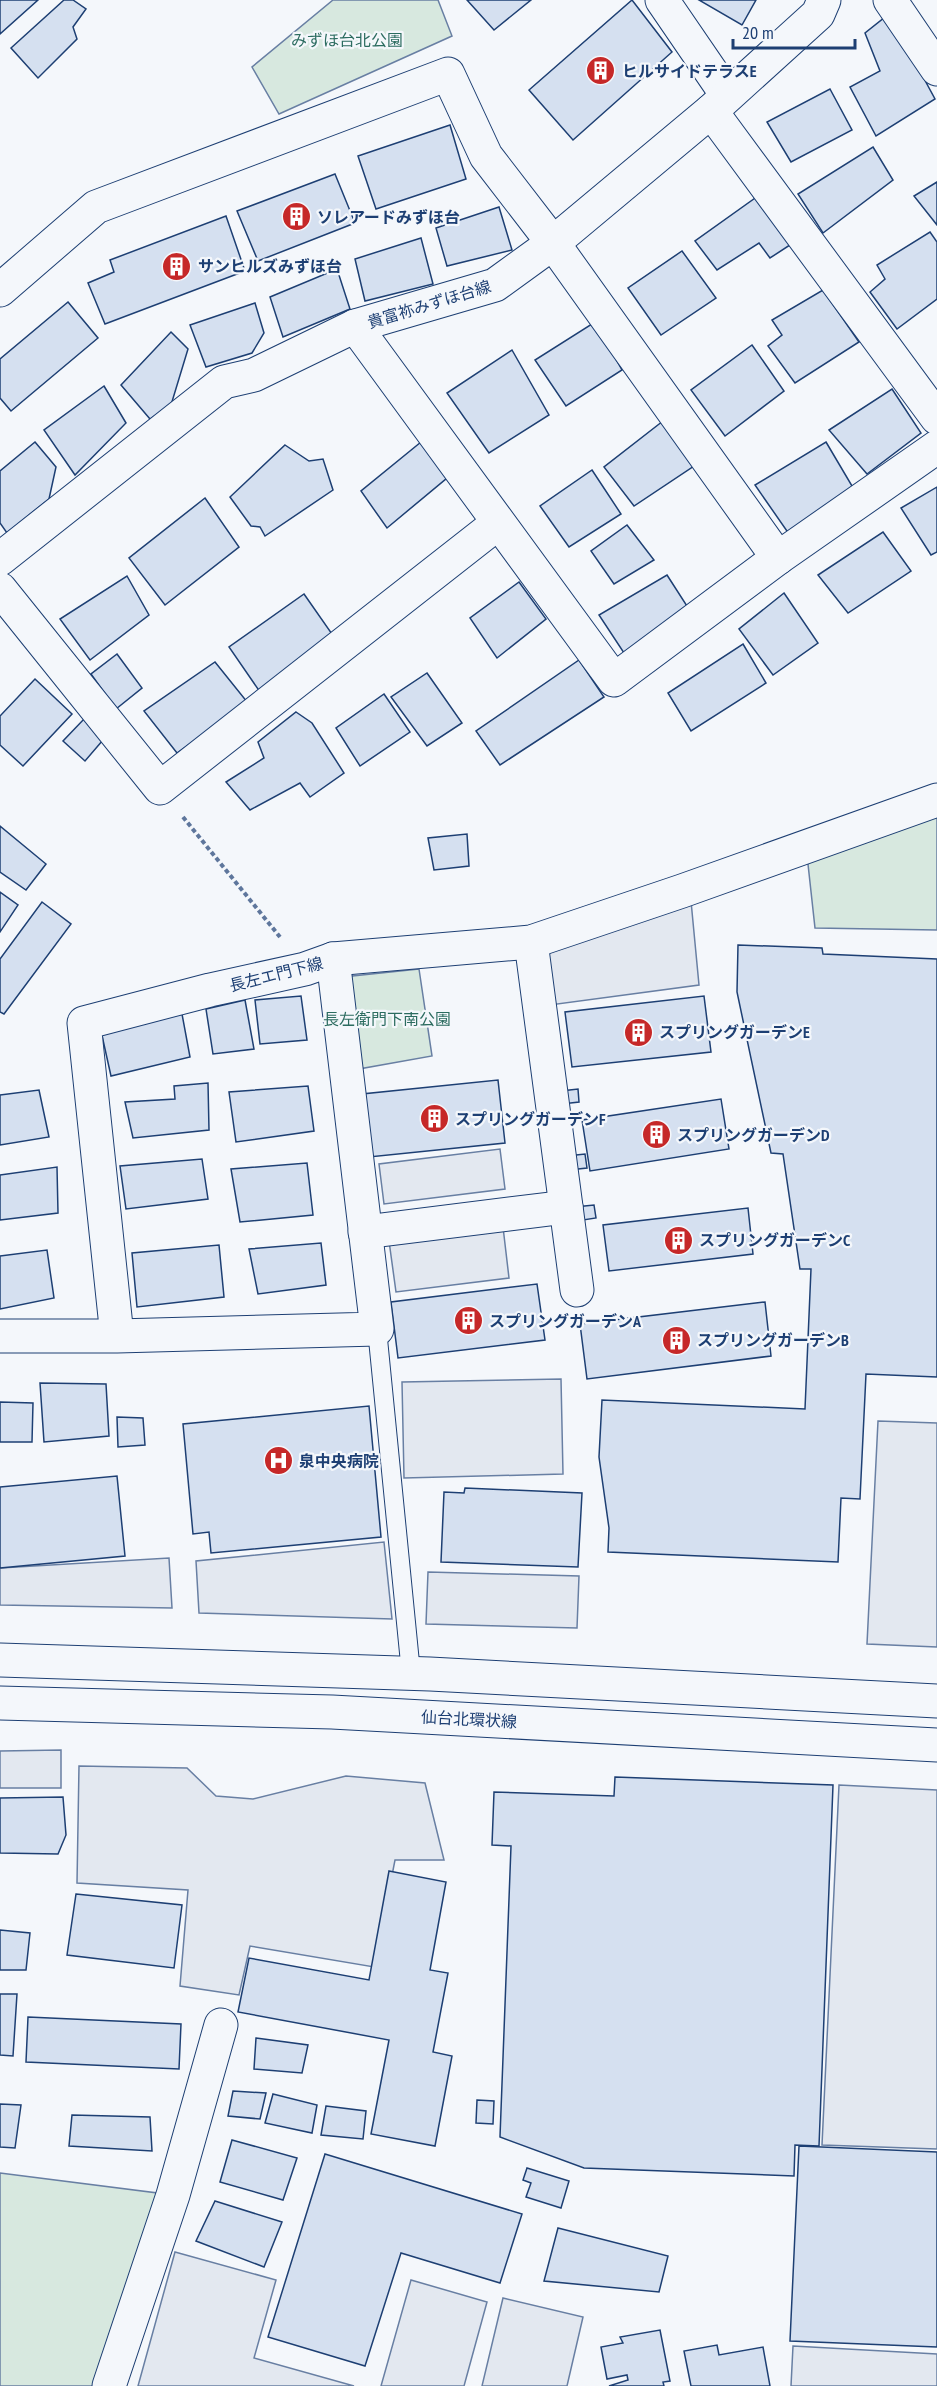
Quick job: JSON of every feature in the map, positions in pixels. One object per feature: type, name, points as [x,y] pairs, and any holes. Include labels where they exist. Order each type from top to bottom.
[{"type":"street","points":[[662,0],[719,103],[937,418]]},
{"type":"street","name":"貴富祢みずほ台線","points":[[0,559],[224,382],[254,375],[355,326],[495,285],[554,243],[719,103],[818,14],[824,0]]},
{"type":"street","points":[[890,0],[937,69]]},
{"type":"street","points":[[0,290],[96,207],[448,74],[486,156],[554,243],[778,558]]},
{"type":"street","points":[[355,326],[614,680],[778,558],[937,447]]},
{"type":"street","points":[[5,609],[160,788],[498,523]]},
{"type":"street","points":[[319,964],[531,942],[937,800]]},
{"type":"street","points":[[531,942],[577,1290]]},
{"type":"street","name":"長左エ門下線","points":[[117,1336],[84,1023],[319,964],[365,1232],[376,1329]]},
{"type":"street","points":[[365,1232],[566,1207]]},
{"type":"street","points":[[0,1336],[117,1336],[376,1329]]},
{"type":"street","points":[[0,1660],[411,1673],[937,1701]]},
{"type":"street","name":"仙台北環状線","points":[[0,1703],[332,1712],[937,1746]]},
{"type":"street","points":[[109,2386],[173,2195],[221,2025]]},
{"type":"lane","points":[[376,1329],[411,1673]]},
{"type":"path","points":[[160,788],[319,964]]},
{"type":"green space","name":"みずほ台北公園","points":[[333,0],[438,0],[452,36],[279,114],[252,67]]},
{"type":"green space","points":[[937,808],[937,930],[815,928],[807,855]]},
{"type":"green space","name":"長左衛門下南公園","points":[[419,969],[432,1056],[353,1070],[343,977]]},
{"type":"green space","points":[[0,2173],[173,2195],[103,2386],[0,2386]]},
{"type":"shaded area","points":[[691,901],[699,985],[550,1005],[543,948]]},
{"type":"shaded area","points":[[500,1149],[505,1189],[384,1204],[379,1164]]},
{"type":"shaded area","points":[[503,1227],[509,1278],[396,1292],[389,1241]]},
{"type":"shaded area","points":[[561,1379],[563,1474],[404,1478],[402,1382]]},
{"type":"shaded area","points":[[878,1421],[937,1423],[937,1647],[867,1644]]},
{"type":"shaded area","points":[[384,1542],[392,1619],[199,1613],[196,1561]]},
{"type":"shaded area","points":[[169,1558],[172,1608],[0,1605],[0,1568]]},
{"type":"shaded area","points":[[428,1572],[579,1576],[577,1628],[426,1624]]},
{"type":"shaded area","points":[[61,1750],[61,1788],[0,1788],[0,1751]]},
{"type":"shaded area","points":[[79,1766],[187,1768],[216,1796],[253,1799],[346,1776],[425,1783],[444,1860],[395,1860],[374,1967],[250,1946],[239,1995],[180,1986],[188,1890],[77,1883]]},
{"type":"shaded area","points":[[839,1785],[937,1790],[937,2149],[822,2145]]},
{"type":"shaded area","points":[[175,2252],[276,2280],[254,2358],[354,2386],[138,2386]]},
{"type":"shaded area","points":[[411,2280],[487,2302],[464,2386],[381,2386]]},
{"type":"shaded area","points":[[503,2298],[583,2317],[567,2386],[482,2386]]},
{"type":"shaded area","points":[[793,2346],[937,2354],[937,2386],[791,2386]]},
{"type":"building","points":[[0,0],[38,0],[0,34]]},
{"type":"building","points":[[64,0],[73,0],[86,9],[73,27],[77,39],[38,78],[11,48]]},
{"type":"building","points":[[467,0],[531,0],[494,30]]},
{"type":"building","name":"ヒルサイドテラスE","points":[[632,0],[672,52],[573,140],[529,90]]},
{"type":"building","points":[[699,0],[756,0],[742,25]]},
{"type":"building","points":[[889,14],[935,99],[876,136],[850,87],[880,71],[865,33]]},
{"type":"building","points":[[830,89],[852,130],[791,162],[767,122]]},
{"type":"building","points":[[450,125],[466,179],[376,209],[358,156]]},
{"type":"building","points":[[873,147],[893,180],[823,233],[798,194]]},
{"type":"building","name":"ソレアードみずほ台","points":[[335,174],[355,223],[258,261],[237,211]]},
{"type":"building","points":[[937,182],[937,225],[914,196]]},
{"type":"building","points":[[758,196],[793,243],[770,258],[759,243],[717,270],[695,241]]},
{"type":"building","points":[[499,207],[512,250],[447,266],[436,228]]},
{"type":"building","name":"サンヒルズみずほ台","points":[[226,216],[245,271],[105,324],[88,283],[114,272],[110,260]]},
{"type":"building","points":[[930,232],[937,242],[937,299],[897,329],[870,292],[885,279],[877,265]]},
{"type":"building","points":[[421,238],[433,284],[365,301],[355,259]]},
{"type":"building","points":[[682,251],[716,298],[661,335],[628,288]]},
{"type":"building","points":[[337,269],[350,309],[283,337],[270,297]]},
{"type":"building","points":[[823,290],[859,342],[795,383],[768,346],[782,335],[772,320]]},
{"type":"building","points":[[68,302],[98,338],[11,411],[0,398],[0,359]]},
{"type":"building","points":[[255,303],[264,333],[252,353],[206,367],[190,325]]},
{"type":"building","points":[[595,322],[622,370],[566,406],[535,360]]},
{"type":"building","points":[[171,332],[188,349],[171,405],[150,419],[121,385]]},
{"type":"building","points":[[752,345],[784,391],[725,436],[691,390]]},
{"type":"building","points":[[512,350],[549,415],[489,453],[447,393]]},
{"type":"building","points":[[104,386],[126,423],[75,475],[44,430]]},
{"type":"building","points":[[892,389],[921,433],[867,474],[829,430]]},
{"type":"building","points":[[663,421],[694,466],[634,506],[604,467]]},
{"type":"building","points":[[35,442],[56,467],[49,499],[7,533],[0,523],[0,471]]},
{"type":"building","points":[[421,442],[447,478],[387,528],[361,491]]},
{"type":"building","points":[[826,442],[855,491],[789,534],[755,485]]},
{"type":"building","points":[[285,445],[309,461],[323,459],[333,490],[265,536],[260,527],[251,526],[230,497]]},
{"type":"building","points":[[592,470],[621,514],[569,547],[540,506]]},
{"type":"building","points":[[937,487],[937,552],[931,555],[901,508]]},
{"type":"building","points":[[205,498],[239,547],[165,605],[129,558]]},
{"type":"building","points":[[627,525],[654,560],[614,584],[591,551]]},
{"type":"building","points":[[883,532],[911,571],[848,613],[818,575]]},
{"type":"building","points":[[667,575],[687,606],[624,653],[599,615]]},
{"type":"building","points":[[127,576],[149,615],[90,660],[60,619]]},
{"type":"building","points":[[519,582],[546,619],[497,658],[470,618]]},
{"type":"building","points":[[784,593],[818,643],[773,675],[739,629]]},
{"type":"building","points":[[304,594],[332,634],[260,692],[229,647]]},
{"type":"building","points":[[743,644],[766,683],[691,731],[668,693]]},
{"type":"building","points":[[117,654],[142,688],[116,709],[91,674]]},
{"type":"building","points":[[579,660],[604,697],[500,765],[476,731]]},
{"type":"building","points":[[215,662],[248,703],[177,753],[144,711]]},
{"type":"building","points":[[427,673],[462,723],[427,746],[391,697]]},
{"type":"building","points":[[35,679],[72,714],[23,766],[0,745],[0,716]]},
{"type":"building","points":[[384,694],[410,732],[360,766],[336,728]]},
{"type":"building","points":[[296,712],[312,723],[344,773],[310,797],[300,783],[250,810],[226,782],[264,758],[258,742]]},
{"type":"building","points":[[84,719],[103,740],[85,761],[63,741]]},
{"type":"building","points":[[0,826],[46,864],[26,890],[0,872]]},
{"type":"building","points":[[467,834],[469,866],[434,870],[428,838]]},
{"type":"building","points":[[0,892],[18,905],[0,932]]},
{"type":"building","points":[[42,902],[71,924],[4,1014],[0,1012],[0,959]]},
{"type":"building","points":[[738,945],[822,948],[823,954],[937,959],[937,1377],[866,1374],[860,1499],[841,1498],[838,1562],[608,1552],[609,1528],[599,1457],[602,1400],[805,1409],[811,1269],[800,1269],[783,1154],[771,1153],[737,992]]},
{"type":"building","points":[[301,996],[307,1040],[260,1044],[255,1000]]},
{"type":"building","name":"スプリングガーデンE","points":[[704,996],[711,1052],[572,1067],[565,1012]]},
{"type":"building","points":[[245,1000],[254,1049],[213,1054],[206,1009]]},
{"type":"building","points":[[182,1014],[190,1057],[111,1076],[101,1031]]},
{"type":"building","name":"スプリングガーデンF","points":[[498,1080],[505,1143],[369,1157],[362,1094]]},
{"type":"building","points":[[208,1083],[209,1130],[133,1138],[125,1102],[175,1099],[174,1086]]},
{"type":"building","points":[[308,1086],[314,1131],[236,1142],[229,1092]]},
{"type":"building","points":[[578,1089],[579,1102],[562,1104],[561,1091]]},
{"type":"building","points":[[39,1090],[49,1137],[0,1145],[0,1095]]},
{"type":"building","name":"スプリングガーデンD","points":[[721,1099],[729,1149],[590,1171],[582,1120]]},
{"type":"building","points":[[585,1154],[587,1168],[569,1170],[567,1156]]},
{"type":"building","points":[[202,1159],[208,1199],[126,1209],[120,1166]]},
{"type":"building","points":[[307,1163],[313,1215],[240,1222],[231,1169]]},
{"type":"building","points":[[57,1167],[58,1213],[0,1220],[0,1175]]},
{"type":"building","points":[[594,1205],[596,1218],[577,1221],[575,1207]]},
{"type":"building","name":"スプリングガーデンC","points":[[748,1208],[753,1254],[609,1271],[603,1225]]},
{"type":"building","points":[[321,1243],[326,1285],[258,1294],[249,1249]]},
{"type":"building","points":[[219,1245],[224,1297],[137,1307],[132,1253]]},
{"type":"building","points":[[47,1250],[54,1298],[0,1309],[0,1256]]},
{"type":"building","name":"スプリングガーデンA","points":[[537,1284],[545,1340],[398,1358],[391,1302]]},
{"type":"building","name":"スプリングガーデンB","points":[[765,1302],[771,1356],[587,1379],[580,1324]]},
{"type":"building","points":[[40,1383],[106,1384],[109,1436],[44,1442]]},
{"type":"building","points":[[0,1402],[33,1403],[32,1442],[0,1442]]},
{"type":"building","points":[[369,1406],[381,1537],[211,1553],[209,1532],[193,1534],[183,1424]]},
{"type":"building","points":[[117,1417],[143,1418],[145,1445],[118,1447]]},
{"type":"building","points":[[117,1476],[125,1556],[0,1568],[0,1487]]},
{"type":"building","points":[[465,1488],[582,1493],[578,1567],[441,1562],[444,1492],[464,1493]]},
{"type":"building","points":[[615,1777],[833,1785],[819,2146],[795,2145],[794,2176],[584,2168],[500,2137],[511,1846],[492,1845],[494,1792],[614,1796]]},
{"type":"building","points":[[63,1797],[66,1835],[58,1854],[0,1853],[0,1798]]},
{"type":"building","points":[[389,1871],[446,1882],[430,1970],[448,1973],[433,2052],[452,2056],[435,2146],[371,2134],[389,2040],[238,2012],[249,1958],[369,1980]]},
{"type":"building","points":[[76,1894],[182,1905],[174,1968],[67,1955]]},
{"type":"building","points":[[0,1930],[30,1933],[26,1970],[0,1970]]},
{"type":"building","points":[[0,1994],[17,1994],[13,2056],[0,2055]]},
{"type":"building","points":[[28,2017],[181,2024],[179,2069],[26,2062]]},
{"type":"building","points":[[256,2038],[308,2045],[302,2073],[254,2069]]},
{"type":"building","points":[[233,2091],[266,2093],[260,2119],[228,2116]]},
{"type":"building","points":[[273,2094],[317,2105],[312,2133],[265,2123]]},
{"type":"building","points":[[477,2100],[494,2101],[493,2124],[476,2123]]},
{"type":"building","points":[[0,2104],[21,2105],[15,2148],[0,2147]]},
{"type":"building","points":[[326,2106],[366,2111],[363,2139],[321,2135]]},
{"type":"building","points":[[72,2115],[150,2117],[152,2151],[69,2146]]},
{"type":"building","points":[[232,2140],[297,2158],[283,2200],[220,2182]]},
{"type":"building","points":[[799,2146],[937,2152],[937,2347],[790,2341]]},
{"type":"building","points":[[325,2154],[522,2214],[500,2283],[401,2253],[365,2366],[268,2337]]},
{"type":"building","points":[[527,2168],[569,2181],[561,2208],[526,2197],[531,2183],[523,2180]]},
{"type":"building","points":[[215,2201],[282,2222],[264,2267],[196,2241]]},
{"type":"building","points":[[558,2228],[668,2256],[659,2292],[544,2281]]},
{"type":"building","points":[[660,2330],[670,2381],[663,2382],[664,2386],[609,2386],[628,2380],[627,2375],[607,2379],[601,2347],[623,2343],[620,2337]]},
{"type":"building","points":[[717,2345],[719,2355],[763,2347],[770,2386],[691,2386],[684,2351]]},
{"type":"place","name":"ヒルサイドテラスE","points":[[601,71]]},
{"type":"place","name":"ソレアードみずほ台","points":[[296,217]]},
{"type":"place","name":"サンヒルズみずほ台","points":[[177,266]]},
{"type":"place","name":"スプリングガーデンE","points":[[638,1032]]},
{"type":"place","name":"スプリングガーデンF","points":[[434,1119]]},
{"type":"place","name":"スプリングガーデンD","points":[[656,1135]]},
{"type":"place","name":"スプリングガーデンC","points":[[678,1240]]},
{"type":"place","name":"スプリングガーデンA","points":[[468,1321]]},
{"type":"place","name":"スプリングガーデンB","points":[[676,1340]]},
{"type":"place","name":"泉中央病院","points":[[278,1461]]}]
